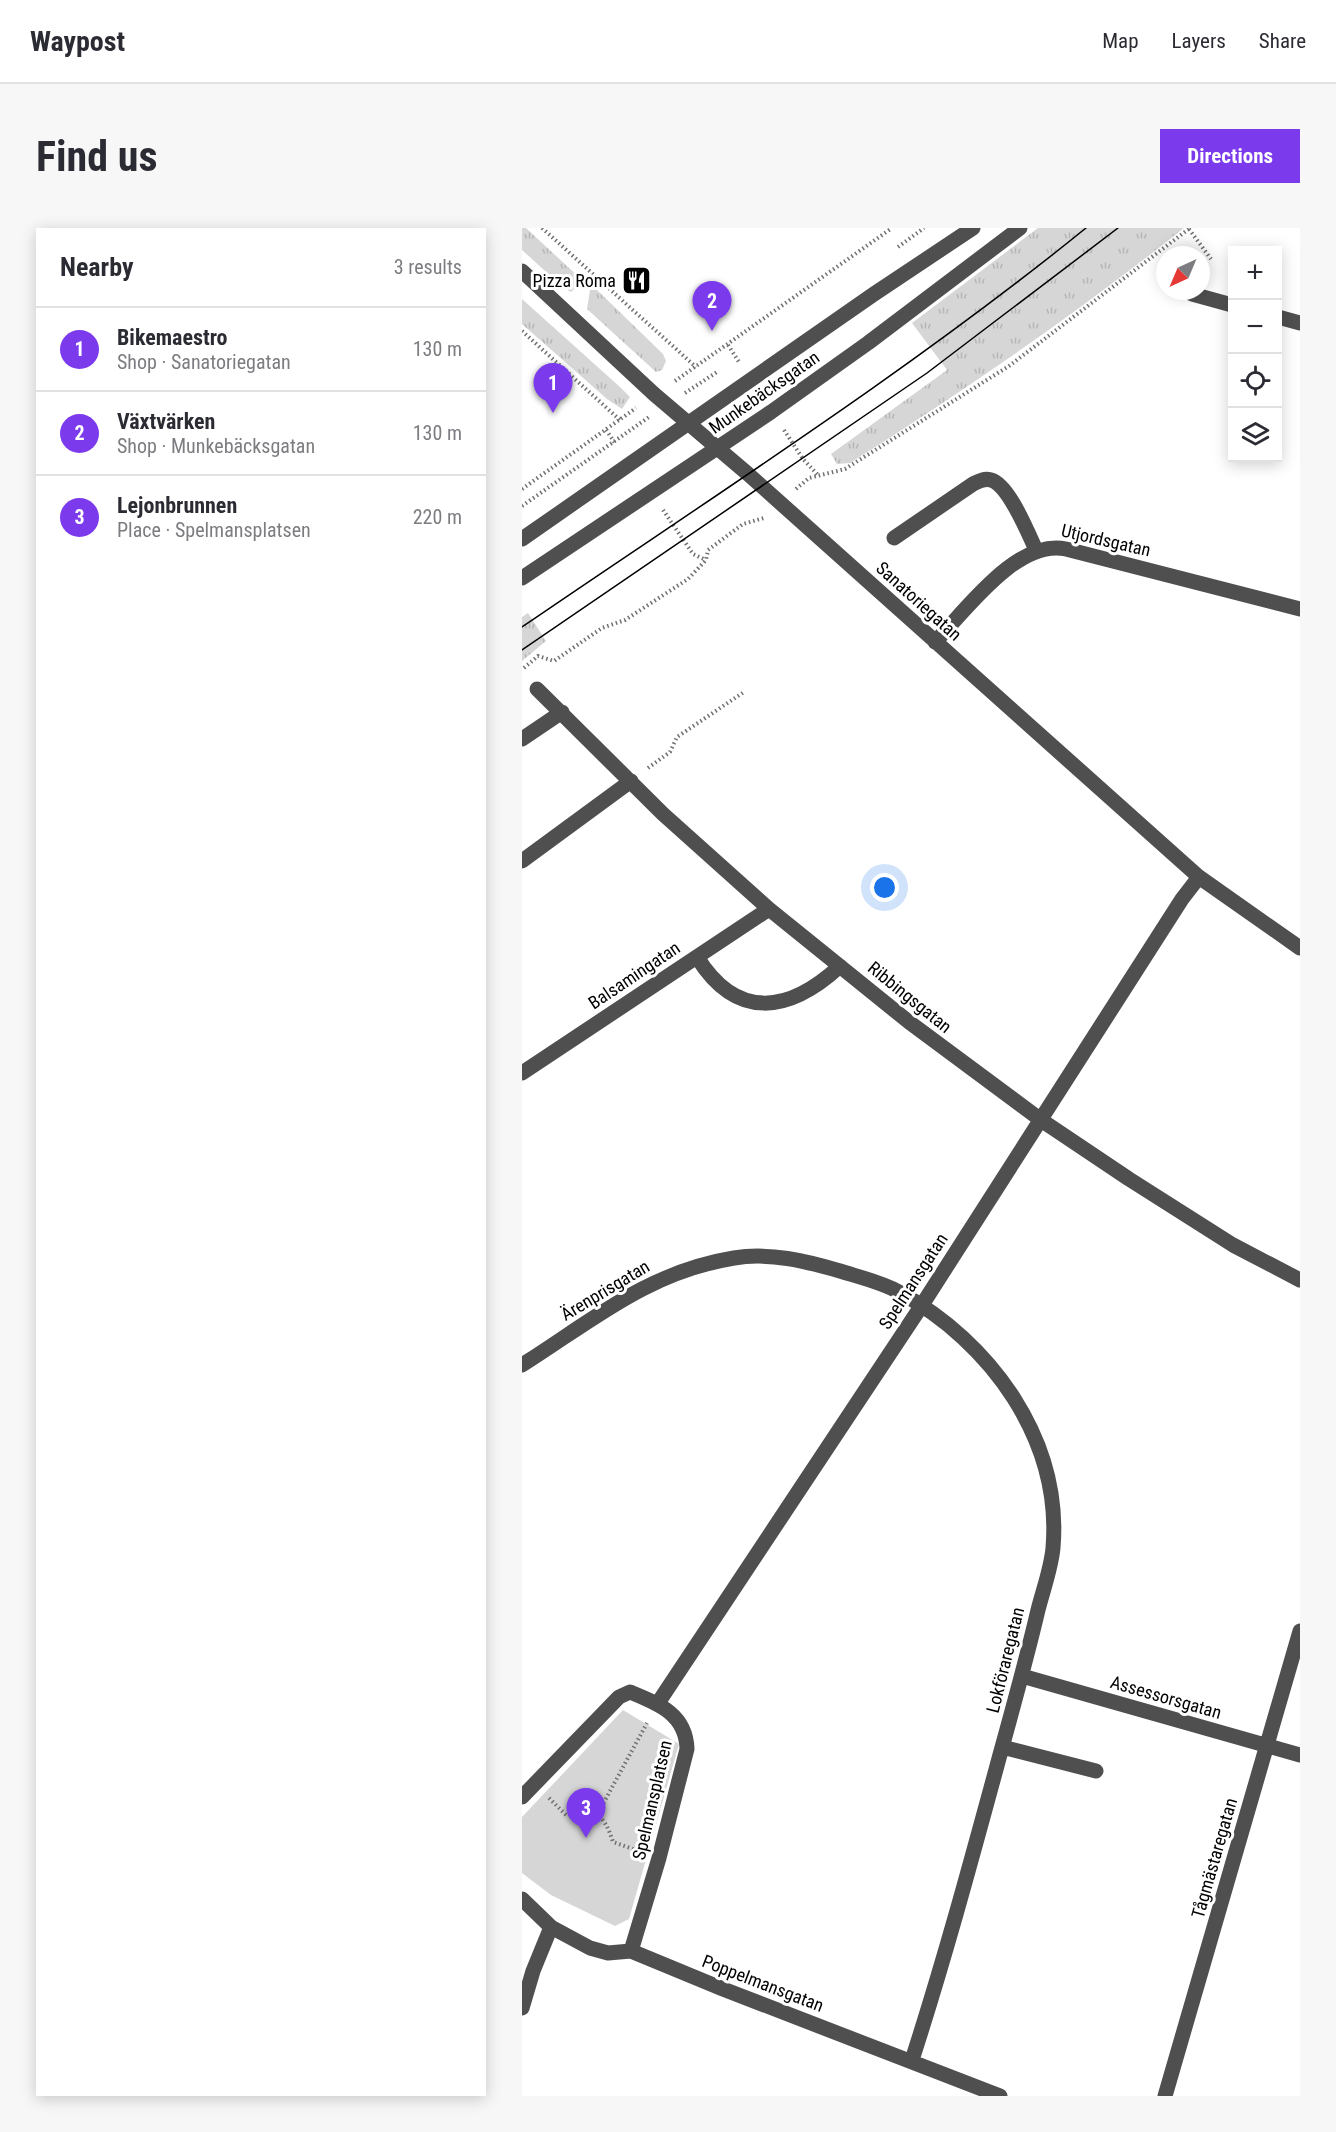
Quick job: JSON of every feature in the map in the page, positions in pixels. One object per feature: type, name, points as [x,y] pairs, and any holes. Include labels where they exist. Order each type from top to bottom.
[{"type":"street","name":"Munkebäcksgatan","points":[[522,539],[687,423],[973,228]]},
{"type":"street","name":"Munkebäcksgatan","points":[[522,578],[717,448],[868,343],[1020,228]]},
{"type":"street","name":"Sanatoriegatan","points":[[522,271],[660,399],[781,504],[1199,878],[1300,948]]},
{"type":"street","points":[[1210,299],[1228,304]]},
{"type":"street","points":[[1282,318],[1300,323]]},
{"type":"street","points":[[894,538],[983,479],[1000,485],[1022,519],[1036,550]]},
{"type":"street","name":"Utjordsgatan","points":[[935,642],[1013,562],[1036,550],[1055,546],[1300,609]]},
{"type":"street","name":"Ribbingsgatan","points":[[537,689],[631,781],[769,909],[909,1022],[1041,1120],[1185,1216],[1300,1280]]},
{"type":"street","points":[[522,739],[562,712]]},
{"type":"street","points":[[522,861],[631,781]]},
{"type":"street","name":"Spelmansgatan","points":[[658,1703],[922,1305],[1182,899],[1199,878]]},
{"type":"street","name":"Balsamingatan","points":[[522,1073],[769,909]]},
{"type":"street","points":[[697,957],[719,987],[736,997],[757,1002],[784,1001],[798,997],[826,979],[840,966]]},
{"type":"street","name":"Ärenprisgatan","points":[[522,1365],[651,1282],[701,1265],[737,1257],[764,1255],[825,1267],[896,1290],[922,1305]]},
{"type":"street","name":"Lokföraregatan","points":[[912,2060],[937,1983],[1022,1676],[1053,1550],[1050,1489],[1041,1452],[1022,1409],[1006,1384],[964,1338],[922,1305]]},
{"type":"street","name":"Tågmästaregatan","points":[[1165,2096],[1300,1631]]},
{"type":"street","name":"Assessorsgatan","points":[[1022,1676],[1300,1755]]},
{"type":"street","name":"Spelmansplatsen","points":[[522,1797],[619,1697],[630,1692],[658,1703],[679,1721],[687,1735],[687,1749],[659,1858],[631,1951]]},
{"type":"street","points":[[1002,1747],[1096,1771]]},
{"type":"street","name":"Poppelmansgatan","points":[[522,1899],[551,1927],[590,1948],[608,1953],[631,1951],[1000,2096]]},
{"type":"street","points":[[522,2008],[533,1971],[551,1927]]},
{"type":"path","points":[[542,228],[696,367]]},
{"type":"path","points":[[522,506],[660,399],[696,367],[892,228]]},
{"type":"path","points":[[897,248],[924,228]]},
{"type":"path","points":[[522,670],[538,656],[554,660],[602,628],[625,620],[688,579],[706,560],[708,550],[743,524],[760,521],[809,478],[845,469],[1009,366],[1190,229],[1211,259]]},
{"type":"path","points":[[522,331],[620,420]]},
{"type":"path","points":[[729,365],[746,354]]},
{"type":"path","points":[[522,489],[620,420],[720,371]]},
{"type":"path","points":[[631,781],[670,752],[677,737],[744,692]]},
{"type":"path","points":[[597,1815],[658,1703]]},
{"type":"path","points":[[535,1784],[567,1816],[586,1811],[597,1815],[607,1824],[613,1842],[659,1858]]},
{"type":"green space","points":[[522,228],[526,228],[583,281],[571,292],[565,289],[522,250]]},
{"type":"green space","points":[[1038,228],[1184,228],[1161,246],[1156,246],[1156,250],[1103,291],[979,379],[850,463],[837,464],[831,454],[947,370],[912,323]]},
{"type":"green space","points":[[590,290],[597,290],[663,354],[666,361],[662,370],[656,372],[587,309]]},
{"type":"green space","points":[[522,299],[630,397],[622,409],[607,399],[522,324]]},
{"type":"green space","points":[[528,613],[546,641],[522,661],[522,617]]},
{"type":"green space","points":[[623,1710],[679,1744],[629,1919],[615,1926],[551,1895],[522,1873],[522,1817]]},
{"type":"tram line","points":[[522,627],[879,384],[1086,228]]},
{"type":"tram line","points":[[522,650],[927,373],[1118,228]]},
{"type":"place","name":"Pizza Roma","points":[[637,280]]},
{"type":"place","name":"Växtvärken","points":[[712,331]]},
{"type":"place","name":"Bikemaestro","points":[[553,413]]},
{"type":"place","name":"Lejonbrunnen","points":[[586,1838]]}]
